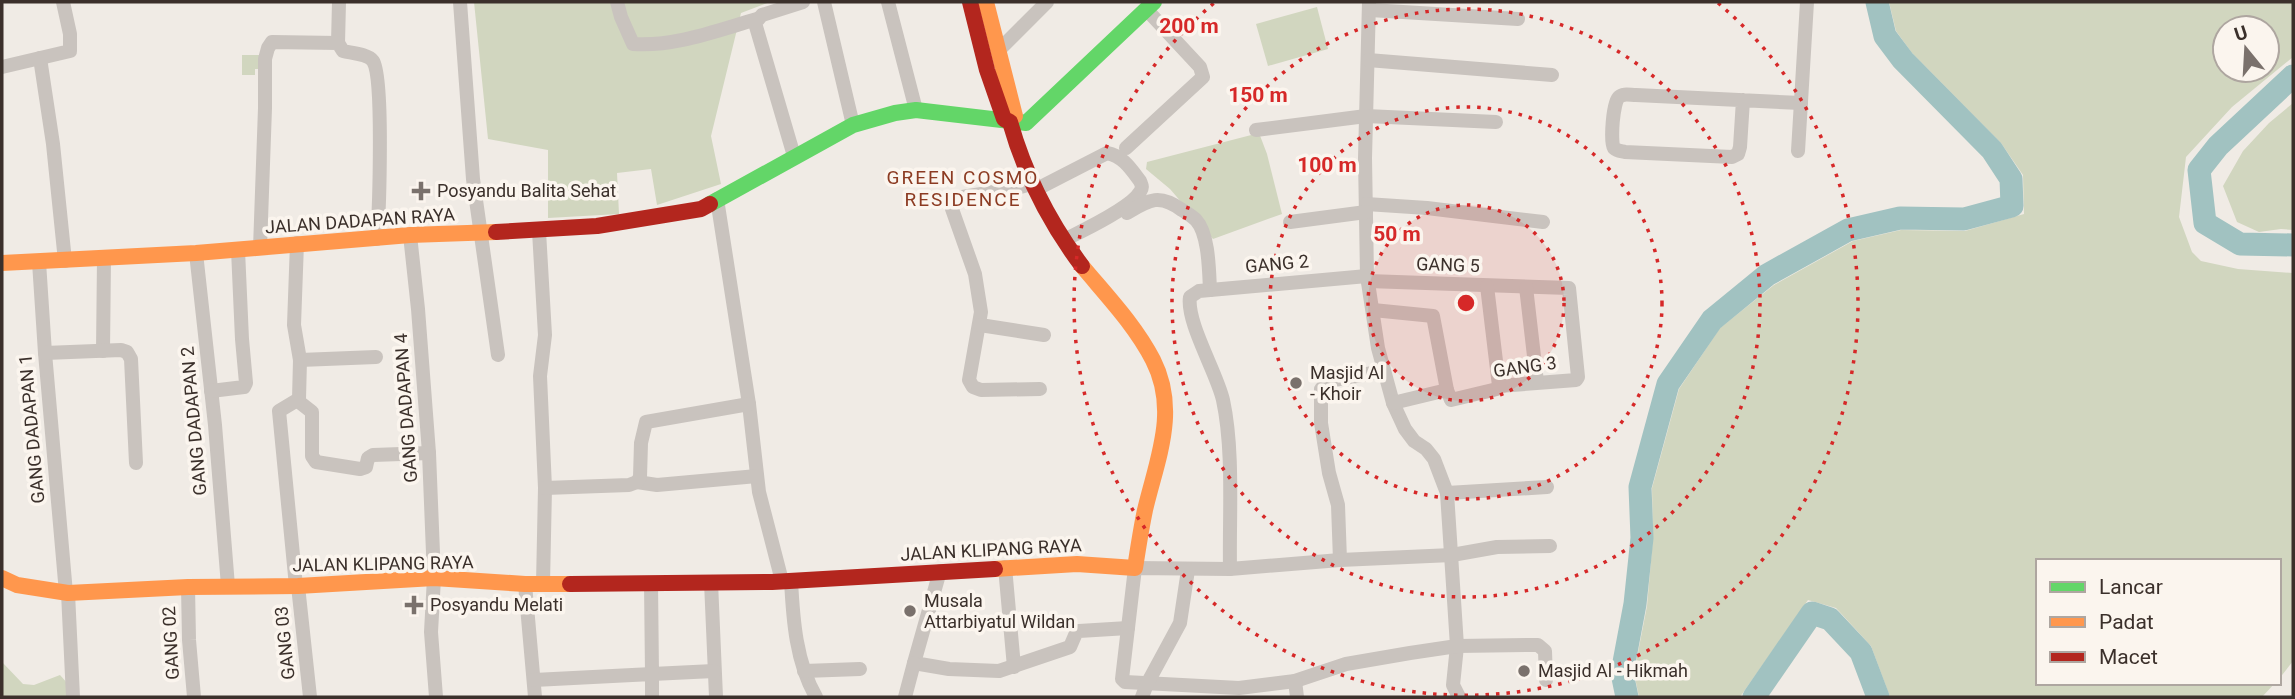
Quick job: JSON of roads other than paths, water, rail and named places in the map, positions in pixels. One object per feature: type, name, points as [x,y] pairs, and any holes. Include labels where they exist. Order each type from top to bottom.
[{"type":"main road","points":[[970,2],[984,12],[999,50],[1015,116],[1010,122]]},
{"type":"main road","points":[[984,12],[987,71],[1004,119],[1026,123],[1150,6]]},
{"type":"main road","name":"JALAN DADAPAN RAYA","points":[[2,263],[196,253],[410,235],[538,232],[597,226],[701,209],[853,125],[895,113],[916,110],[1010,122]]},
{"type":"main road","points":[[1010,122],[1021,163],[1033,187],[1067,244],[1148,350],[1166,398],[1167,420],[1162,452],[1145,510],[1135,568]]},
{"type":"main road","name":"JALAN KLIPANG RAYA","points":[[2,578],[18,584],[67,593],[434,579],[525,584],[651,583],[787,580],[1077,564],[1135,568]]},
{"type":"street","points":[[2,67],[70,51],[70,34],[63,2]]},
{"type":"street","points":[[339,2],[338,43],[343,51],[368,57],[376,69],[380,150],[377,239]]},
{"type":"street","points":[[460,2],[473,179],[498,355]]},
{"type":"street","points":[[617,2],[633,44],[650,45],[757,19],[803,2]]},
{"type":"street","points":[[824,2],[853,125]]},
{"type":"street","points":[[888,2],[916,110]]},
{"type":"street","points":[[999,50],[1047,2]]},
{"type":"street","points":[[1798,152],[1807,2]]},
{"type":"street","points":[[1126,148],[1203,78],[1200,67],[1150,6]]},
{"type":"street","points":[[1460,697],[1454,685],[1457,646],[1447,493],[1434,459],[1405,429],[1393,403],[1367,279],[1366,116],[1369,6],[1518,19]]},
{"type":"street","points":[[757,19],[754,26],[794,156]]},
{"type":"street","points":[[260,248],[265,59],[268,48],[272,42],[338,43]]},
{"type":"street","points":[[40,58],[53,144],[65,261]]},
{"type":"street","points":[[1368,60],[1552,75]]},
{"type":"street","points":[[1743,100],[1740,147],[1738,153],[1732,157],[1625,152],[1614,146],[1612,135],[1615,102],[1621,95],[1743,100],[1801,103]]},
{"type":"street","points":[[1256,130],[1366,116],[1496,122]]},
{"type":"street","points":[[1040,389],[981,390],[973,387],[969,380],[981,312],[975,274],[953,202],[956,198],[1033,187],[1107,153],[1115,155],[1140,181],[1140,191],[1134,198],[1067,244]]},
{"type":"street","points":[[717,199],[767,530],[787,580],[804,671],[816,697]]},
{"type":"street","points":[[1067,244],[1149,201],[1167,201],[1200,225],[1208,252],[1210,290]]},
{"type":"street","points":[[1290,222],[1366,208],[1427,208],[1543,222]]},
{"type":"street","points":[[538,232],[545,335],[540,376],[545,488],[543,584]]},
{"type":"street","name":"GANG DADAPAN 4","points":[[410,235],[429,453],[434,579],[431,632],[436,697]]},
{"type":"street","points":[[297,243],[294,326],[300,360],[298,401],[312,412],[312,456],[316,462],[360,469],[366,467],[368,458],[373,455],[429,453]]},
{"type":"street","points":[[211,391],[244,387],[246,383],[238,250]]},
{"type":"street","name":"GANG DADAPAN 2","points":[[196,253],[228,586]]},
{"type":"street","points":[[103,351],[104,258]]},
{"type":"street","name":"GANG DADAPAN 1","points":[[39,262],[74,697]]},
{"type":"street","name":"GANG 5","points":[[1367,279],[1526,287]]},
{"type":"street","name":"GANG 2","points":[[1230,569],[1227,425],[1223,398],[1191,314],[1191,295],[1210,290],[1367,279]]},
{"type":"street","points":[[1487,286],[1499,386]]},
{"type":"street","points":[[1526,287],[1537,383]]},
{"type":"street","name":"GANG 3","points":[[1393,403],[1447,390],[1451,400],[1497,389],[1499,386],[1576,380],[1578,377],[1569,288],[1526,287]]},
{"type":"street","points":[[1373,310],[1433,316],[1447,390]]},
{"type":"street","points":[[980,325],[1044,335]]},
{"type":"street","points":[[45,354],[124,351],[131,359],[136,463]]},
{"type":"street","points":[[300,360],[376,357]]},
{"type":"street","points":[[1340,560],[1338,505],[1329,473],[1321,422],[1321,389],[1328,381],[1384,370]]},
{"type":"street","name":"GANG 03","points":[[298,401],[282,407],[279,411],[310,697]]},
{"type":"street","points":[[637,482],[640,477],[641,443],[646,422],[749,404]]},
{"type":"street","points":[[545,488],[629,485],[637,482],[657,485],[757,476]]},
{"type":"street","points":[[1447,493],[1548,487]]},
{"type":"street","name":"JALAN KLIPANG RAYA","points":[[1135,568],[1230,569],[1452,555],[1497,547],[1550,545]]},
{"type":"street","points":[[1005,568],[1014,667]]},
{"type":"street","points":[[1135,568],[1123,680],[1144,691],[1239,688],[1295,681],[1346,664],[1457,646],[1538,645],[1546,653],[1546,680]]},
{"type":"street","points":[[1144,691],[1180,623],[1188,570]]},
{"type":"street","points":[[905,697],[940,571]]},
{"type":"street","points":[[711,582],[716,697]]},
{"type":"street","points":[[651,583],[652,697]]},
{"type":"street","points":[[525,584],[536,697]]},
{"type":"street","name":"GANG 02","points":[[188,587],[194,697]]},
{"type":"street","points":[[914,663],[949,669],[999,671],[1070,647],[1079,631],[1128,628]]},
{"type":"street","points":[[804,671],[860,669]]},
{"type":"street","points":[[534,680],[715,671]]},
{"type":"street","points":[[1295,681],[1297,697]]},
{"type":"waterway","points":[[1627,697],[1622,673],[1635,604],[1642,538],[1640,487],[1668,384],[1712,320],[1767,275],[1848,230],[1900,218],[1964,219],[2012,206],[2011,179],[1992,150],[1903,60],[1885,36],[1877,2]]},
{"type":"waterway","points":[[2293,76],[2218,146],[2199,170],[2205,223],[2240,244],[2293,245]]},
{"type":"waterway","points":[[1754,697],[1812,613],[1830,619],[1861,652],[1878,697]]},
{"type":"place","name":"Posyandu Balita Sehat","points":[[421,191]]},
{"type":"place","name":"Masjid Al - Khoir","points":[[1296,383]]},
{"type":"place","name":"Posyandu Melati","points":[[414,605]]},
{"type":"place","name":"Musala Attarbiyatul Wildan","points":[[910,611]]},
{"type":"place","name":"Masjid Al - Hikmah","points":[[1524,671]]},
{"type":"district","name":"GREEN COSMO RESIDENCE","points":[[963,188]]}]
